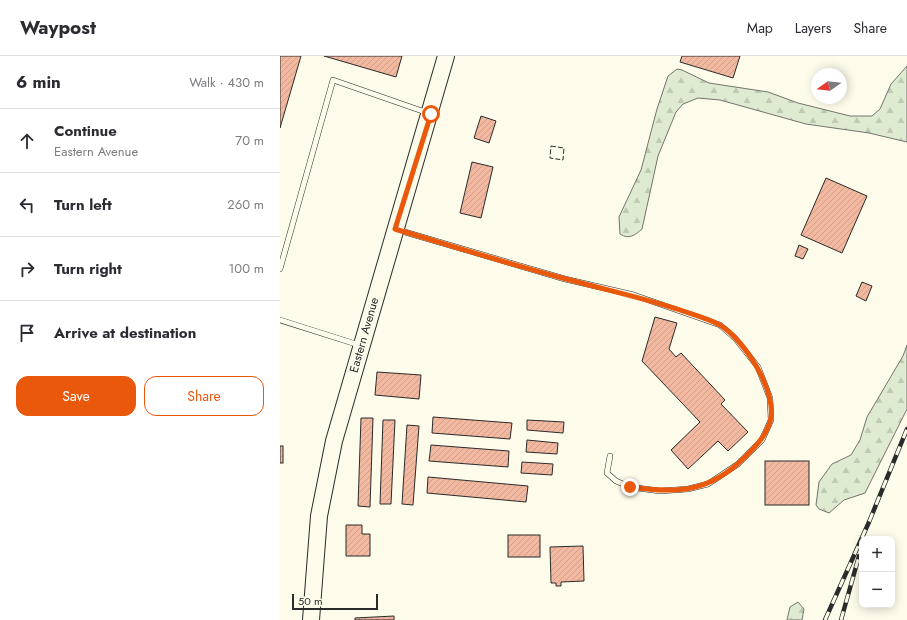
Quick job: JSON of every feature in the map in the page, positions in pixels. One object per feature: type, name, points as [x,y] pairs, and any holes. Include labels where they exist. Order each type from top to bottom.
[{"type":"main road","name":"Eastern Avenue","points":[[311,620],[319,516],[334,441],[360,345],[431,114],[446,56]]},
{"type":"lane","points":[[280,268],[333,80],[431,114]]},
{"type":"lane","points":[[395,229],[565,279],[634,295],[720,325],[735,338],[758,367],[770,398],[771,420],[762,440],[738,464],[708,484],[688,489],[660,491],[630,487],[616,481],[607,473],[610,456]]},
{"type":"lane","points":[[280,320],[360,345]]},
{"type":"green space","points":[[907,66],[907,142],[869,133],[806,124],[720,100],[698,98],[683,104],[676,112],[658,156],[642,229],[629,237],[620,234],[619,217],[641,170],[657,109],[668,76],[677,69],[709,83],[768,92],[798,103],[850,116],[872,116],[880,109],[891,84]]},
{"type":"green space","points":[[907,345],[907,409],[865,493],[844,500],[829,513],[819,509],[816,505],[819,482],[832,464],[851,455],[860,440],[867,417],[903,356]]},
{"type":"green space","points":[[798,602],[804,609],[802,620],[787,620],[790,607]]},
{"type":"building","points":[[280,56],[301,56],[280,128]]},
{"type":"building","points":[[324,56],[402,56],[396,77]]},
{"type":"building","points":[[682,56],[740,56],[733,78],[680,62]]},
{"type":"building","points":[[481,116],[496,121],[489,143],[474,138]]},
{"type":"building","points":[[472,162],[493,167],[481,218],[460,213]]},
{"type":"building","points":[[826,178],[867,196],[842,253],[801,235]]},
{"type":"building","points":[[799,245],[808,249],[803,259],[795,256]]},
{"type":"building","points":[[862,282],[872,286],[866,301],[856,296]]},
{"type":"building","points":[[655,317],[677,323],[669,349],[676,357],[681,353],[725,400],[721,404],[748,432],[728,451],[718,441],[688,469],[671,450],[700,422],[642,361]]},
{"type":"building","points":[[377,372],[421,375],[419,399],[375,395]]},
{"type":"building","points":[[433,417],[512,423],[510,439],[432,433]]},
{"type":"building","points":[[361,418],[373,418],[370,507],[358,506]]},
{"type":"building","points":[[383,420],[395,420],[391,504],[380,504]]},
{"type":"building","points":[[527,420],[564,422],[563,433],[527,430]]},
{"type":"building","points":[[407,425],[419,426],[413,505],[402,504]]},
{"type":"building","points":[[527,440],[558,443],[557,454],[526,452]]},
{"type":"building","points":[[431,445],[509,451],[508,467],[429,461]]},
{"type":"building","points":[[280,446],[283,446],[283,463],[280,463]]},
{"type":"building","points":[[765,461],[809,461],[809,505],[765,505]]},
{"type":"building","points":[[522,462],[553,464],[552,475],[521,473]]},
{"type":"building","points":[[428,477],[528,486],[526,502],[427,493]]},
{"type":"building","points":[[346,525],[362,525],[362,534],[370,534],[370,556],[346,556]]},
{"type":"building","points":[[508,535],[540,535],[540,557],[508,557]]},
{"type":"building","points":[[583,546],[584,581],[561,582],[561,586],[556,586],[556,583],[551,583],[550,547]]},
{"type":"building","points":[[394,616],[394,620],[355,620],[355,618]]},
{"type":"railway","points":[[825,620],[869,522],[907,429]]},
{"type":"railway","points":[[841,620],[859,556]]},
{"type":"fence","points":[[551,146],[564,148],[563,160],[550,158],[551,146]]},
{"type":"route","points":[[431,114],[395,229],[565,279],[634,295],[720,325],[735,338],[758,367],[770,398],[771,420],[762,440],[738,464],[708,484],[688,489],[660,491],[630,487]]}]
